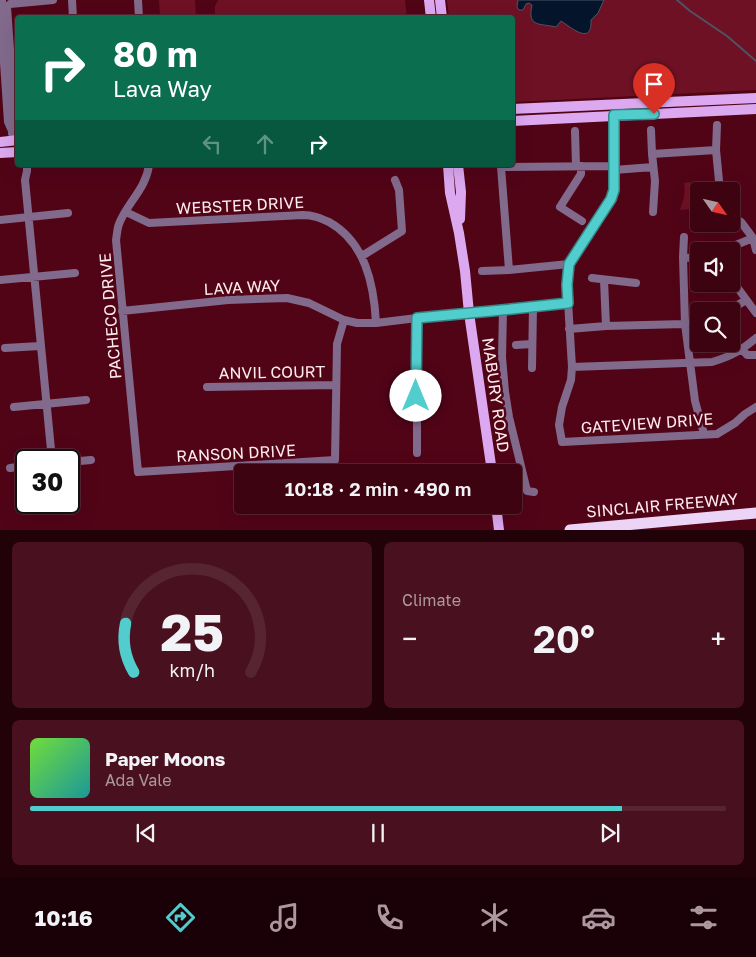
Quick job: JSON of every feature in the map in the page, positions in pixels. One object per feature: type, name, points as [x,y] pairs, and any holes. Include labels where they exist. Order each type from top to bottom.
[{"type":"highway","name":"SINCLAIR FREEWAY","points":[[570,530],[756,513]]},
{"type":"main road","points":[[429,0],[431,15]]},
{"type":"main road","points":[[440,0],[442,15]]},
{"type":"main road","points":[[515,109],[756,98]]},
{"type":"main road","points":[[515,121],[756,110]]},
{"type":"main road","points":[[0,142],[15,138]]},
{"type":"main road","points":[[0,153],[15,152]]},
{"type":"main road","name":"MABURY ROAD","points":[[448,167],[450,193],[465,271],[491,464]]},
{"type":"main road","name":"MABURY ROAD","points":[[458,167],[461,192],[459,233]]},
{"type":"main road","points":[[497,514],[499,530]]},
{"type":"street","points":[[2,0],[1,30],[8,122],[15,138]]},
{"type":"street","points":[[15,102],[7,7],[10,4],[53,0]]},
{"type":"street","points":[[72,0],[73,15]]},
{"type":"street","points":[[138,0],[139,15]]},
{"type":"street","points":[[614,115],[614,190],[611,199],[569,264],[567,285],[572,367],[712,362],[728,357],[756,338]]},
{"type":"street","points":[[717,125],[716,150],[719,182]]},
{"type":"street","points":[[651,130],[655,181],[653,212]]},
{"type":"street","points":[[575,131],[581,174],[560,207],[582,221]]},
{"type":"street","points":[[652,154],[716,150]]},
{"type":"street","points":[[515,166],[653,167]]},
{"type":"street","points":[[27,167],[25,180],[28,217],[51,449]]},
{"type":"street","name":"PACHECO DRIVE","points":[[138,472],[116,240],[119,225],[140,190],[148,174],[149,167]]},
{"type":"street","points":[[501,167],[509,270]]},
{"type":"street","points":[[362,256],[402,231],[399,190],[395,180]]},
{"type":"street","name":"WEBSTER DRIVE","points":[[126,212],[149,223],[313,215],[338,227],[353,242],[362,256],[374,294],[376,323]]},
{"type":"street","points":[[0,220],[68,213]]},
{"type":"street","points":[[740,221],[753,238],[756,250]]},
{"type":"street","points":[[684,237],[685,324],[695,401],[704,434]]},
{"type":"street","points":[[740,243],[753,238]]},
{"type":"street","points":[[683,257],[690,258]]},
{"type":"street","points":[[482,271],[569,264]]},
{"type":"street","points":[[0,280],[75,273]]},
{"type":"street","points":[[592,278],[636,283]]},
{"type":"street","points":[[604,280],[606,326]]},
{"type":"street","points":[[740,290],[756,313]]},
{"type":"street","name":"LAVA WAY","points":[[122,310],[228,300],[288,298],[309,303],[344,320],[358,323],[376,323],[568,303]]},
{"type":"street","points":[[740,304],[746,300]]},
{"type":"street","points":[[532,307],[532,368]]},
{"type":"street","points":[[502,310],[502,357],[509,416],[527,491],[534,492]]},
{"type":"street","points":[[417,318],[417,453]]},
{"type":"street","points":[[336,385],[337,344],[344,320]]},
{"type":"street","points":[[569,329],[690,323]]},
{"type":"street","points":[[516,345],[532,344]]},
{"type":"street","points":[[5,348],[40,346]]},
{"type":"street","points":[[742,349],[747,355],[756,355]]},
{"type":"street","name":"GATEVIEW DRIVE","points":[[572,367],[571,380],[562,407],[559,425],[562,442],[717,434],[756,407]]},
{"type":"street","name":"RANSON DRIVE","points":[[138,472],[335,460],[336,385]]},
{"type":"street","name":"ANVIL COURT","points":[[207,387],[336,385]]},
{"type":"street","points":[[14,407],[86,400]]},
{"type":"street","points":[[80,461],[91,460]]},
{"type":"street","points":[[10,468],[15,467]]},
{"type":"shaded area","points":[[159,0],[195,0],[196,15],[160,15]]},
{"type":"shaded area","points":[[218,0],[405,0],[407,15],[215,15],[215,6]]},
{"type":"shaded area","points":[[447,0],[756,0],[756,90],[515,102],[515,15],[449,15]]},
{"type":"shaded area","points":[[690,182],[690,209],[680,210],[684,194],[684,183]]},
{"type":"water","points":[[518,0],[604,0],[598,13],[591,20],[588,32],[585,34],[576,31],[561,21],[556,27],[536,23],[531,18],[532,5],[526,4],[523,10],[519,10],[517,7]]},
{"type":"waterway","points":[[677,0],[727,36],[756,61]]},
{"type":"route","points":[[416,396],[417,318],[568,303],[569,264],[611,199],[614,190],[614,115],[654,114]]}]
